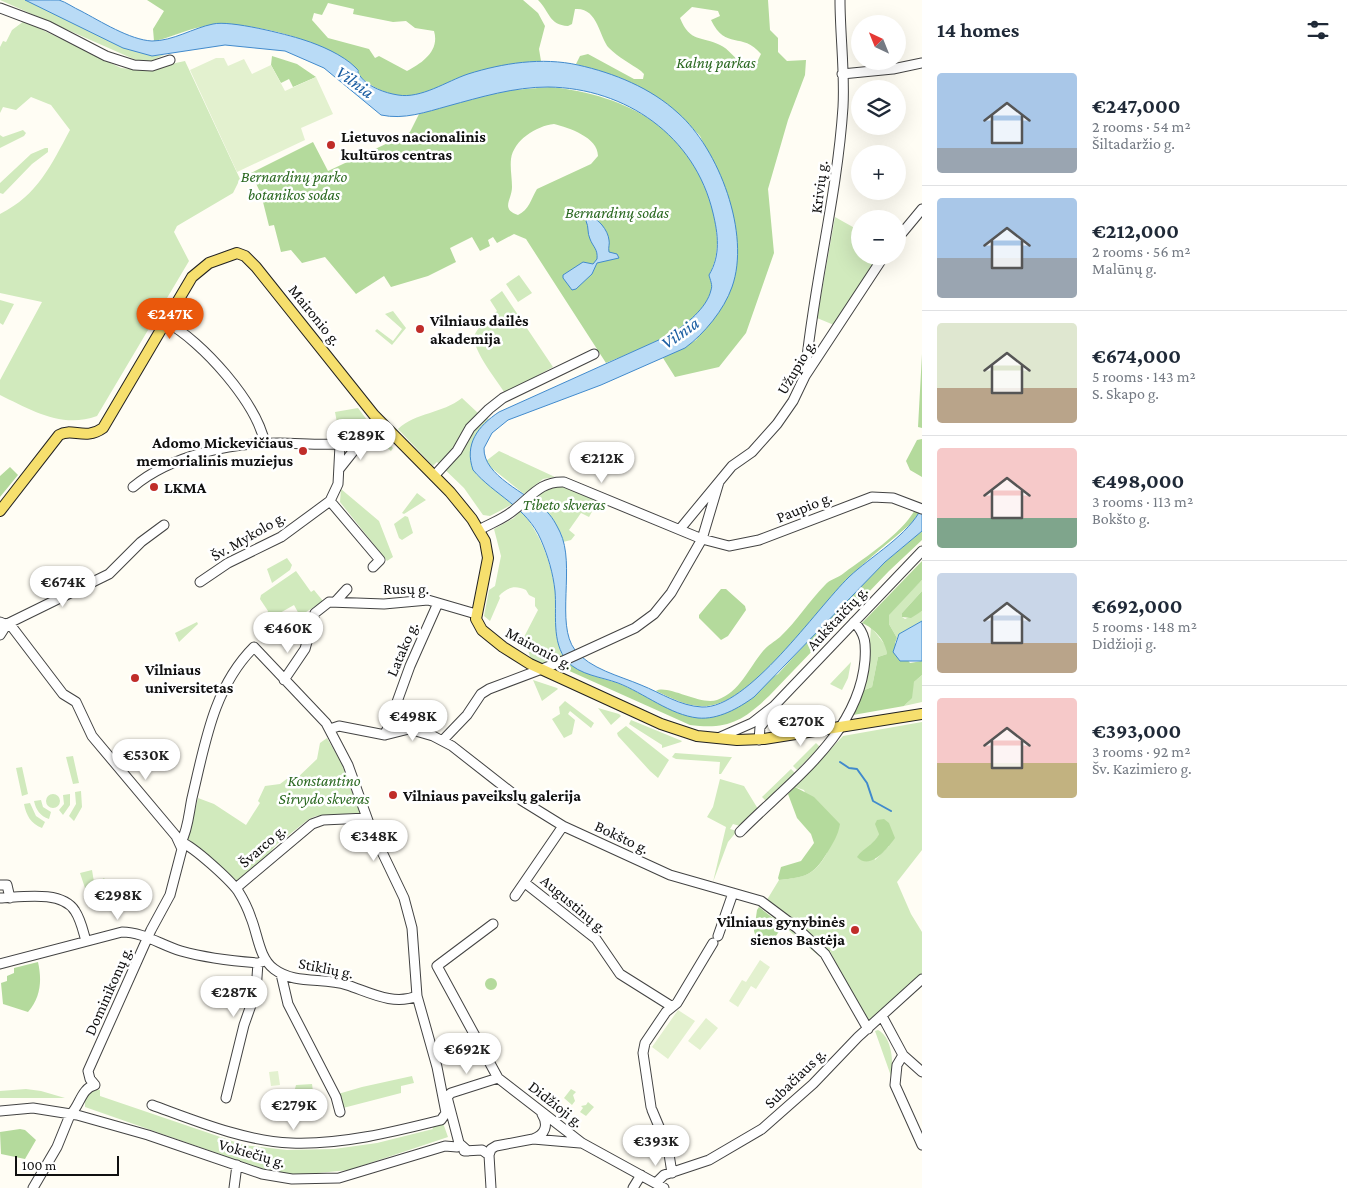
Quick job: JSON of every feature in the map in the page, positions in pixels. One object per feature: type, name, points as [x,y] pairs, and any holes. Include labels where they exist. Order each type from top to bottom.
[{"type":"main road","name":"Maironio g.","points":[[166,322],[192,277],[200,268],[225,256],[241,254],[256,267],[382,424],[463,506],[485,541],[488,558],[476,614],[479,625],[487,635],[521,659],[670,728],[689,734],[716,738],[759,740],[922,714]]},
{"type":"main road","points":[[0,510],[56,438],[65,432],[88,435],[102,428],[166,322]]},
{"type":"street","name":"Krivių g.","points":[[805,376],[836,167],[843,106],[840,0]]},
{"type":"street","points":[[0,8],[48,26],[106,56],[134,65],[152,66],[170,60]]},
{"type":"street","points":[[842,74],[893,69],[922,63]]},
{"type":"street","points":[[906,228],[922,209]]},
{"type":"street","name":"Užupio g.","points":[[680,528],[732,466],[752,452],[777,424],[793,401],[805,376],[878,265]]},
{"type":"street","points":[[166,322],[206,354],[224,373],[254,416],[265,444]]},
{"type":"street","points":[[434,476],[457,451],[470,428],[503,398],[594,354]]},
{"type":"street","points":[[340,468],[363,440],[382,424]]},
{"type":"street","points":[[133,487],[152,474],[199,455],[221,449],[265,444],[340,446],[363,440]]},
{"type":"street","points":[[340,446],[340,468],[336,492],[330,501],[376,563]]},
{"type":"street","points":[[479,530],[515,509],[548,483],[564,482],[680,528],[702,539]]},
{"type":"street","name":"Užupio g.","points":[[544,670],[635,628],[654,614],[671,593],[702,539],[719,482]]},
{"type":"street","name":"Paupio g.","points":[[702,539],[729,546],[748,543],[879,496],[902,500],[919,507]]},
{"type":"street","name":"Šv. Mykolo g.","points":[[200,582],[228,563],[281,537],[330,501]]},
{"type":"street","points":[[0,635],[4,623],[110,574],[141,542],[164,525]]},
{"type":"street","name":"Aukštaičių g.","points":[[716,738],[752,723],[774,706],[922,551]]},
{"type":"street","points":[[347,589],[336,601],[324,604],[317,610],[305,649],[284,680],[330,729],[348,765],[367,818],[408,908],[412,928],[417,996],[438,1071],[446,1113],[441,1120],[447,1122],[457,1147],[468,1152],[482,1150],[489,1155]]},
{"type":"street","name":"Rusų g.","points":[[336,601],[384,604],[428,600],[476,614]]},
{"type":"street","name":"Latako g.","points":[[385,735],[410,666],[438,603]]},
{"type":"street","points":[[740,832],[820,753],[840,728],[863,676],[865,641],[861,630],[854,622]]},
{"type":"street","points":[[4,623],[31,650],[63,694],[76,702],[91,733],[184,844],[236,888],[252,919],[262,962],[256,991],[244,1025],[234,1072],[226,1098]]},
{"type":"street","name":"Dominikonų g.","points":[[70,1115],[77,1109],[85,1090],[95,1085],[90,1079],[88,1071],[148,938],[170,895],[184,844],[208,730],[223,688],[254,648],[284,680]]},
{"type":"street","points":[[443,740],[484,692],[544,670]]},
{"type":"street","name":"Aukštaičių g.","points":[[759,740],[760,727],[772,712],[774,706]]},
{"type":"street","points":[[747,740],[752,723]]},
{"type":"street","name":"Bokšto g.","points":[[330,729],[339,726],[385,735],[409,730],[443,740],[527,804],[563,826],[670,875],[761,901],[821,950],[868,1029]]},
{"type":"street","name":"Švarco g.","points":[[236,888],[312,824],[323,820],[367,818]]},
{"type":"street","points":[[516,896],[563,826]]},
{"type":"street","name":"Augustinų g.","points":[[525,883],[596,939],[620,974],[672,1006]]},
{"type":"street","points":[[0,885],[7,885],[10,898]]},
{"type":"street","points":[[672,1173],[668,1148],[652,1108],[644,1048],[649,1037],[672,1006],[677,1003],[716,940],[733,893]]},
{"type":"street","points":[[0,898],[50,898],[65,901],[78,917],[86,941]]},
{"type":"street","name":"Didžioji g.","points":[[493,924],[436,966],[498,1078],[582,1143],[660,1186]]},
{"type":"street","points":[[0,964],[122,932],[131,932],[199,956],[262,962]]},
{"type":"street","name":"Stiklių g.","points":[[262,962],[280,974],[346,984],[379,997],[406,999],[417,996]]},
{"type":"street","points":[[280,974],[288,1004],[336,1097],[340,1112]]},
{"type":"street","name":"Subačiaus g.","points":[[660,1186],[664,1176],[709,1160],[762,1129],[813,1084],[922,979]]},
{"type":"street","points":[[882,1016],[903,1055],[922,1072]]},
{"type":"street","points":[[903,1055],[897,1065],[895,1085],[922,1145]]},
{"type":"street","points":[[468,1152],[459,1143],[447,1099],[448,1095],[498,1078]]},
{"type":"street","name":"Vokiečių g.","points":[[152,1105],[237,1132],[292,1143],[362,1137],[441,1120]]},
{"type":"street","name":"Vokiečių g.","points":[[0,1111],[40,1108],[78,1115],[148,1135],[265,1175],[301,1180],[331,1179],[445,1146],[457,1147]]},
{"type":"street","points":[[491,1188],[489,1155],[491,1149],[496,1146],[540,1136],[545,1130],[546,1122],[542,1113]]},
{"type":"street","points":[[34,1188],[57,1147],[70,1115]]},
{"type":"street","points":[[533,1139],[582,1143]]},
{"type":"street","points":[[234,1188],[236,1165]]},
{"type":"street","points":[[633,1188],[642,1175]]},
{"type":"green space","points":[[0,0],[25,0],[152,56],[164,55],[149,62],[138,61]]},
{"type":"green space","points":[[147,0],[523,0],[538,13],[545,26],[539,49],[541,61],[479,72],[462,77],[428,92],[402,96],[385,92],[370,84],[349,63],[330,52],[295,37],[276,32],[238,25],[219,25],[195,28],[154,41],[153,29],[164,11]],"holes":[[[328,3],[354,9],[353,14],[393,22],[406,21],[415,28],[434,31],[435,38],[432,50],[424,60],[407,71],[379,56],[375,58],[369,49],[328,38],[312,20],[314,13],[322,15]]]},
{"type":"green space","name":"Kalnų parkas","points":[[538,0],[768,0],[770,30],[778,38],[778,52],[787,61],[806,60],[805,75],[788,120],[768,189],[774,253],[746,333],[719,367],[675,377],[663,358],[696,340],[722,306],[728,196],[700,136],[679,114],[641,88],[623,79],[576,64],[580,56],[588,54],[634,79],[643,79],[644,74],[641,71],[609,48],[589,13],[575,9],[572,24],[568,26],[562,25],[550,17]],"holes":[[[692,7],[718,11],[720,16],[711,20],[717,29],[728,38],[754,47],[761,54],[757,62],[742,63],[723,47],[714,42],[697,38],[688,32],[680,18]]]},
{"type":"green space","points":[[24,21],[121,68],[143,70],[185,61],[240,179],[233,193],[177,226],[174,232],[189,261],[97,416],[84,419],[71,420],[47,416],[0,395],[0,380],[42,302],[0,293],[0,214],[24,198],[34,188],[50,167],[70,130],[51,105],[31,97],[16,110],[3,107],[0,113],[0,47],[3,41],[6,42],[12,30]]},
{"type":"green space","points":[[272,56],[297,64],[316,77],[293,87],[289,79],[281,83],[271,65]]},
{"type":"green space","points":[[216,58],[224,58],[228,66],[244,59],[252,74],[271,65],[285,91],[316,77],[333,114],[301,128],[305,140],[237,172],[190,70]]},
{"type":"green space","name":"Bernardinų sodas","points":[[550,87],[579,91],[606,98],[631,108],[654,122],[674,139],[690,159],[704,183],[716,229],[715,260],[709,275],[712,288],[705,303],[696,315],[667,336],[606,363],[526,239],[514,234],[497,243],[493,237],[488,240],[490,246],[480,251],[472,237],[450,248],[456,262],[428,276],[391,287],[384,276],[356,294],[325,257],[302,263],[291,250],[281,252],[274,225],[269,226],[261,194],[251,173],[313,142],[328,171],[410,132],[419,114],[501,91]],"holes":[[[554,124],[582,134],[597,149],[598,156],[591,164],[537,189],[525,210],[518,215],[513,213],[508,207],[512,192],[511,159],[513,152],[527,135],[547,125]]]},
{"type":"green space","points":[[23,130],[26,133],[24,136],[0,148],[0,135],[3,137]]},
{"type":"green space","points":[[48,148],[48,152],[32,164],[3,194],[0,193],[0,183],[31,154]]},
{"type":"green space","points":[[835,217],[851,226],[851,265],[872,265],[834,325],[817,318]]},
{"type":"green space","points":[[519,275],[532,293],[518,302],[506,284]]},
{"type":"green space","points":[[502,291],[553,367],[505,393],[480,355],[474,340],[479,328],[497,311],[490,300]]},
{"type":"green space","points":[[0,300],[14,304],[3,325],[0,323]]},
{"type":"green space","points":[[393,311],[406,328],[392,345],[375,331],[377,329],[393,341],[402,329],[385,314]]},
{"type":"green space","points":[[922,354],[922,428],[918,427]]},
{"type":"green space","points":[[462,398],[479,414],[489,419],[481,427],[477,475],[513,504],[490,516],[483,515],[464,488],[437,462],[433,466],[398,429],[413,419],[446,407]]},
{"type":"green space","points":[[358,408],[370,424],[358,433],[340,439],[335,412]]},
{"type":"green space","points":[[378,433],[393,448],[391,451],[374,437]]},
{"type":"green space","points":[[922,439],[922,477],[910,470],[906,461],[917,440]]},
{"type":"green space","points":[[499,451],[555,477],[543,479],[524,494],[489,466],[486,461]]},
{"type":"green space","points":[[10,467],[18,475],[0,497],[0,476]]},
{"type":"green space","name":"Tibeto skveras","points":[[560,485],[599,499],[589,517],[581,513],[569,530],[575,535],[571,540],[563,542],[561,533],[531,499],[543,489]]},
{"type":"green space","points":[[341,489],[379,521],[393,557],[387,561],[340,502]]},
{"type":"green space","points":[[417,493],[426,500],[404,514],[402,513]]},
{"type":"green space","points":[[521,510],[534,528],[544,548],[551,569],[555,591],[557,632],[563,656],[541,665],[531,660],[524,637],[538,610],[535,606],[535,598],[529,595],[526,590],[515,587],[505,591],[499,596],[500,598],[490,621],[484,616],[489,590],[495,586],[501,556],[494,529],[514,518]]},
{"type":"green space","points":[[915,510],[920,512],[913,522],[855,572],[784,651],[748,686],[730,698],[705,706],[683,703],[656,691],[668,690],[710,701],[717,700],[732,692],[763,651],[786,631],[827,583],[842,575],[892,537]]},
{"type":"green space","points":[[405,516],[408,517],[413,533],[402,540],[399,538],[394,524]]},
{"type":"green space","points":[[922,531],[922,540],[889,571],[769,696],[751,712],[734,722],[714,726],[690,725],[565,669],[570,664],[587,674],[620,684],[669,707],[699,718],[778,674],[835,611],[885,562]]},
{"type":"green space","points":[[287,558],[292,565],[290,570],[272,583],[267,569]]},
{"type":"green space","points":[[922,561],[922,580],[889,615],[889,624],[897,638],[895,643],[910,663],[922,661],[922,675],[914,682],[912,698],[904,706],[853,715],[862,691],[872,687],[878,657],[887,654],[879,636],[862,623]]},
{"type":"green space","points":[[296,571],[311,592],[314,590],[323,601],[300,616],[294,605],[264,622],[262,617],[268,611],[260,599],[261,595]]},
{"type":"green space","points":[[922,580],[922,591],[902,613],[902,617],[905,619],[922,611],[922,621],[899,634],[897,638],[889,624],[888,615]]},
{"type":"green space","points":[[721,589],[726,589],[745,606],[746,610],[728,636],[721,640],[699,618],[699,615]]},
{"type":"green space","points":[[922,591],[922,611],[911,618],[902,617],[902,613]]},
{"type":"green space","points":[[197,622],[198,624],[179,642],[175,633]]},
{"type":"green space","points":[[871,627],[886,646],[887,654],[878,657],[872,687],[862,691],[868,668]]},
{"type":"green space","points":[[851,662],[848,678],[842,690],[830,684]]},
{"type":"green space","points":[[922,675],[922,702],[904,706],[911,698],[914,682]]},
{"type":"green space","points":[[533,680],[557,688],[558,689],[542,701]]},
{"type":"green space","points":[[565,701],[594,723],[591,728],[570,711],[568,714],[575,720],[572,734],[564,738],[552,719],[560,714],[559,707]]},
{"type":"green space","points":[[598,708],[619,714],[621,716],[611,725]]},
{"type":"green space","points":[[631,720],[682,741],[662,748],[662,745],[629,724]]},
{"type":"green space","points":[[922,722],[922,850],[897,882],[911,914],[922,932],[922,973],[866,1023],[830,951],[819,956],[762,908],[779,880],[808,874],[818,866],[827,853],[804,790],[795,787],[843,736]],"holes":[[[879,834],[889,846],[875,860],[870,845],[877,840]]]},
{"type":"green space","points":[[626,726],[669,760],[658,778],[618,736],[617,733]]},
{"type":"green space","name":"Konstantino Sirvydo skveras","points":[[327,738],[342,764],[360,813],[316,816],[309,819],[276,845],[265,859],[237,881],[188,839],[198,798],[214,804],[246,825],[260,803],[258,801],[265,786],[280,784],[288,778],[294,781],[317,759],[320,743]]},
{"type":"green space","points":[[139,741],[144,765],[130,749]]},
{"type":"green space","points":[[816,743],[820,747],[797,770],[793,766]]},
{"type":"green space","points":[[675,753],[732,757],[721,774],[719,774],[720,762],[676,759],[672,757]]},
{"type":"green space","points":[[73,756],[79,783],[73,784],[66,757]]},
{"type":"green space","points":[[22,767],[28,794],[22,796],[16,768]]},
{"type":"green space","points":[[791,769],[795,773],[766,801],[762,797]]},
{"type":"green space","points":[[720,779],[744,786],[758,809],[740,826],[733,824],[730,829],[737,831],[728,842],[713,882],[726,827],[707,817],[713,807]]},
{"type":"green space","points":[[795,787],[814,797],[840,824],[837,836],[822,861],[813,871],[796,878],[779,880],[781,867],[801,861],[814,843],[811,834],[797,818],[788,794]]},
{"type":"green space","points":[[81,791],[82,807],[74,821],[69,816],[76,804],[75,792]]},
{"type":"green space","points":[[53,794],[58,796],[60,801],[58,806],[53,808],[48,806],[46,801],[48,796]]},
{"type":"green space","points":[[70,794],[70,805],[63,815],[59,810],[64,804],[63,795]]},
{"type":"green space","points":[[41,800],[43,807],[51,812],[49,819],[41,814],[36,807],[34,801]]},
{"type":"green space","points":[[30,803],[36,816],[45,822],[42,828],[32,822],[26,812],[24,804]]},
{"type":"green space","points":[[884,819],[889,823],[895,838],[878,857],[873,860],[862,861],[857,857],[879,834],[875,824],[877,820]]},
{"type":"green space","points":[[92,870],[94,882],[97,883],[104,878],[107,883],[107,902],[98,905],[85,888],[80,873]]},
{"type":"green space","points":[[759,907],[783,926],[770,944],[764,946],[757,941],[754,931]]},
{"type":"green space","points":[[760,960],[770,967],[756,989],[751,986],[738,1007],[729,1001],[742,980],[746,982]]},
{"type":"green space","points":[[38,962],[40,975],[38,994],[28,1012],[3,1004],[1,983],[7,981],[7,976],[14,973],[14,968]]},
{"type":"green space","points":[[489,978],[493,978],[497,984],[493,990],[489,990],[485,986],[485,982]]},
{"type":"green space","points":[[678,1010],[695,1021],[668,1059],[652,1047]]},
{"type":"green space","points":[[706,1018],[718,1028],[700,1050],[688,1041]]},
{"type":"green space","points":[[878,1030],[883,1033],[891,1051],[891,1076],[875,1031]]},
{"type":"green space","points":[[278,1071],[280,1085],[271,1086],[269,1072]]},
{"type":"green space","points":[[412,1076],[414,1083],[401,1086],[401,1093],[343,1108],[338,1094],[362,1087]]},
{"type":"green space","points":[[312,1084],[314,1099],[292,1100],[296,1085]]},
{"type":"green space","points":[[26,1089],[65,1098],[0,1098],[0,1091]]},
{"type":"green space","points":[[92,1089],[100,1090],[100,1096],[244,1145],[287,1150],[334,1149],[377,1143],[433,1129],[431,1124],[443,1123],[448,1137],[349,1170],[297,1175],[268,1171],[85,1107],[85,1098]]},
{"type":"green space","points":[[571,1089],[576,1092],[573,1095],[575,1101],[572,1105],[564,1098]]},
{"type":"green space","points":[[588,1102],[594,1107],[586,1116],[580,1112],[583,1108],[581,1106],[586,1105]]},
{"type":"green space","points":[[25,1130],[36,1140],[25,1159],[1,1154],[0,1132]]},
{"type":"water","name":"Vilnia","points":[[25,0],[59,0],[106,25],[143,40],[168,39],[205,26],[221,23],[285,34],[317,45],[338,55],[355,67],[367,83],[382,91],[398,95],[407,96],[425,92],[468,74],[509,64],[551,61],[578,65],[605,72],[644,89],[667,104],[693,129],[718,170],[728,194],[734,218],[737,266],[732,287],[719,313],[706,329],[685,348],[601,385],[508,420],[492,433],[484,448],[486,458],[498,475],[545,510],[552,517],[560,532],[566,561],[566,625],[569,639],[581,657],[597,667],[686,704],[702,707],[720,703],[740,692],[760,675],[849,577],[899,536],[916,517],[922,507],[922,531],[885,562],[754,697],[721,715],[698,718],[677,713],[628,687],[591,675],[572,666],[562,653],[559,645],[556,627],[554,584],[550,565],[541,540],[535,529],[519,510],[481,479],[473,470],[470,452],[479,430],[491,417],[499,412],[672,334],[701,309],[709,297],[712,288],[709,275],[717,252],[717,237],[713,213],[704,186],[691,161],[673,140],[653,122],[630,107],[604,96],[577,90],[535,87],[498,93],[415,115],[398,117],[381,115],[324,68],[285,51],[225,45],[152,56],[123,48]]},
{"type":"water","points":[[589,216],[596,219],[605,229],[609,240],[609,252],[617,254],[619,258],[597,263],[592,274],[576,289],[572,290],[563,278],[563,275],[583,262],[593,264],[597,259],[597,253],[589,237],[586,221]]},
{"type":"water","points":[[922,621],[922,661],[900,661],[893,652],[899,634]]},
{"type":"waterway","points":[[840,762],[849,768],[857,769],[867,783],[873,801],[891,811]]},
{"type":"place","name":"Lietuvos nacionalinis kultūros centras","points":[[331,145]]},
{"type":"place","name":"Vilniaus dailės akademija","points":[[420,329]]},
{"type":"place","name":"Adomo Mickevičiaus memorialinis muziejus","points":[[303,451]]},
{"type":"place","name":"LKMA","points":[[154,487]]},
{"type":"place","name":"Vilniaus universitetas","points":[[135,678]]},
{"type":"place","name":"Vilniaus paveikslų galerija","points":[[393,795]]},
{"type":"place","name":"Vilniaus gynybinės sienos Bastėja","points":[[855,930]]},
{"type":"park label","name":"Bernardinų parko botanikos sodas","points":[[294,185]]}]
